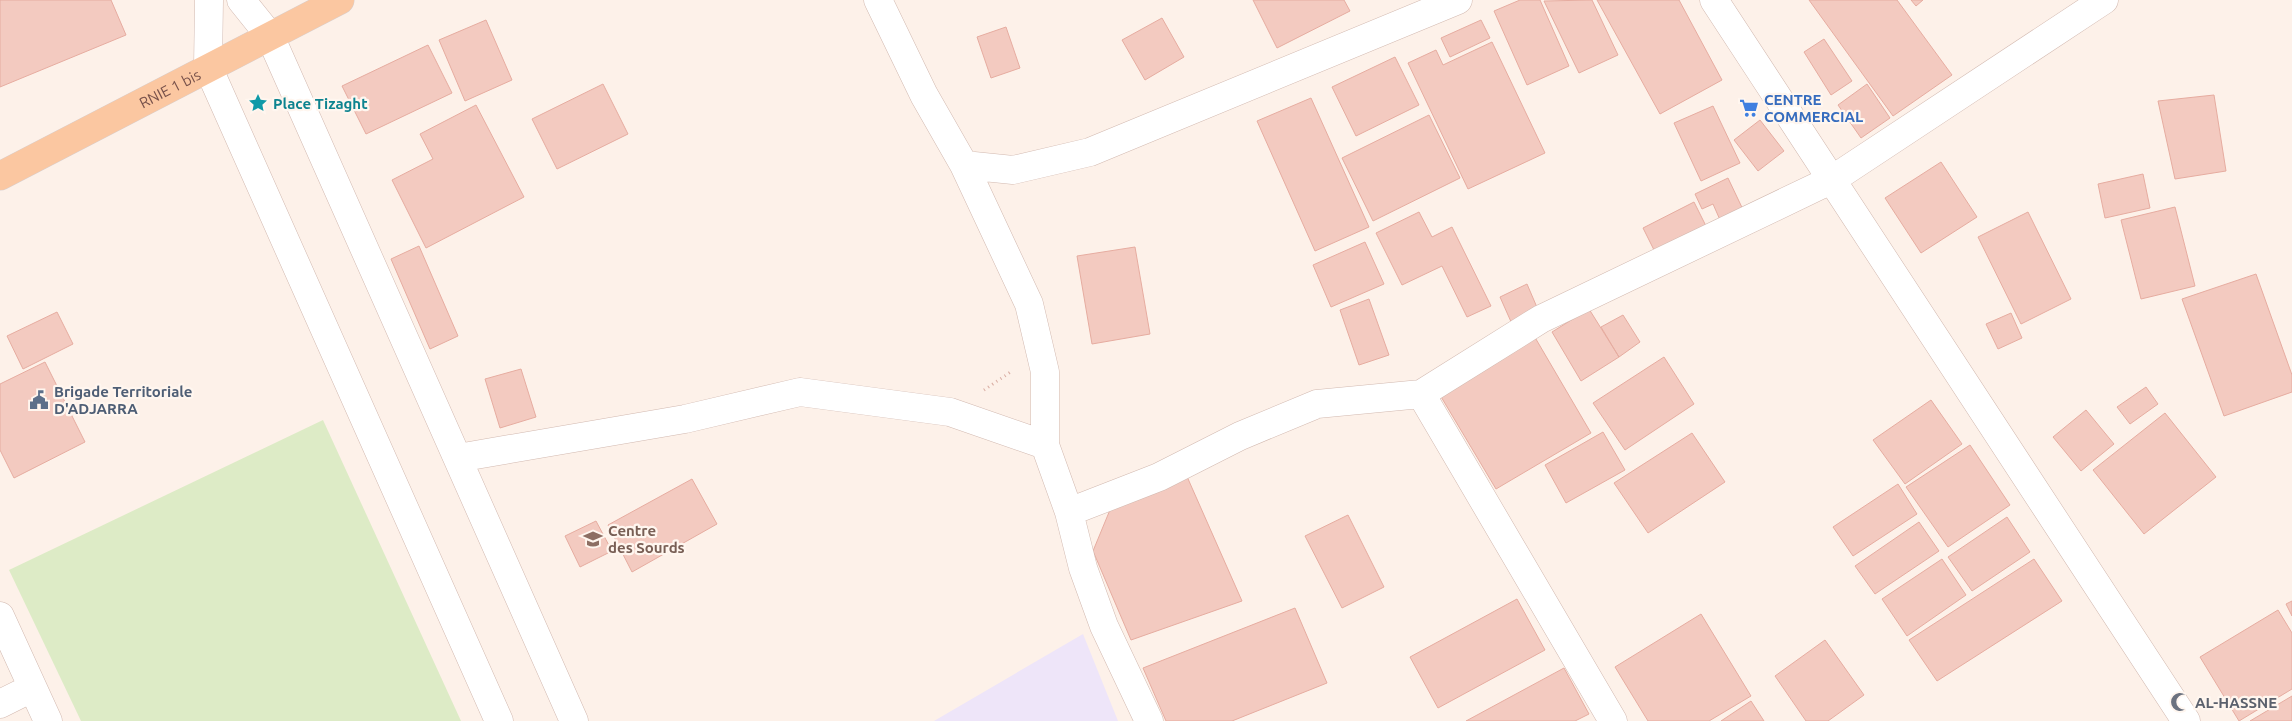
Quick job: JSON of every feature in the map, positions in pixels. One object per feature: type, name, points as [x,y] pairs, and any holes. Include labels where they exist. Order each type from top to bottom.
[{"type":"main road","name":"RNIE 1 bis","points":[[0,176],[340,0]]},
{"type":"street","points":[[209,0],[208,67],[499,721]]},
{"type":"street","points":[[240,0],[270,36],[574,721]]},
{"type":"street","points":[[878,0],[924,95],[964,165],[1029,304],[1045,372],[1045,444],[1069,512],[1083,568],[1104,626],[1150,721]]},
{"type":"street","points":[[964,165],[1013,170],[1090,152],[1458,0]]},
{"type":"street","points":[[1714,0],[1833,179],[2186,721]]},
{"type":"street","points":[[1069,512],[1159,477],[1240,436],[1317,404],[1421,394],[1541,319],[1833,179],[2104,0]]},
{"type":"street","points":[[458,458],[685,419],[800,392],[950,412],[1045,444]]},
{"type":"street","points":[[1421,394],[1613,721]]},
{"type":"street","points":[[0,616],[48,721]]},
{"type":"street","points":[[0,704],[32,688]]},
{"type":"path","points":[[950,412],[1040,352]]},
{"type":"shaded area","points":[[1083,634],[1118,721],[934,721]]},
{"type":"green space","points":[[323,420],[461,721],[81,721],[9,570]]},
{"type":"building","points":[[0,0],[111,0],[126,35],[0,87]]},
{"type":"building","points":[[1253,0],[1344,0],[1350,11],[1277,48]]},
{"type":"building","points":[[1520,0],[1540,0],[1569,66],[1527,85],[1494,11]]},
{"type":"building","points":[[1592,0],[1618,55],[1579,73],[1544,1]]},
{"type":"building","points":[[1597,0],[1679,0],[1722,80],[1660,114]]},
{"type":"building","points":[[1809,0],[1897,0],[1952,75],[1893,116]]},
{"type":"building","points":[[1911,0],[1923,0],[1916,6]]},
{"type":"building","points":[[1162,18],[1184,57],[1145,80],[1122,40]]},
{"type":"building","points":[[486,20],[512,80],[465,101],[439,40]]},
{"type":"building","points":[[1481,20],[1490,38],[1450,57],[1441,38]]},
{"type":"building","points":[[1006,27],[1020,68],[991,78],[977,37]]},
{"type":"building","points":[[1824,39],[1852,81],[1831,95],[1804,52]]},
{"type":"building","points":[[1492,42],[1545,153],[1468,189],[1408,63],[1436,50],[1443,65]]},
{"type":"building","points":[[428,45],[452,93],[366,134],[342,86]]},
{"type":"building","points":[[1395,57],[1419,105],[1356,136],[1332,87]]},
{"type":"building","points":[[603,84],[628,134],[557,169],[532,119]]},
{"type":"building","points":[[1867,84],[1890,118],[1861,138],[1838,105]]},
{"type":"building","points":[[2214,95],[2226,171],[2175,179],[2158,101]]},
{"type":"building","points":[[1311,98],[1369,227],[1315,251],[1257,121]]},
{"type":"building","points":[[476,105],[524,197],[426,248],[392,180],[433,159],[420,134]]},
{"type":"building","points":[[1713,106],[1740,163],[1701,181],[1674,123]]},
{"type":"building","points":[[1429,115],[1460,178],[1373,221],[1342,158]]},
{"type":"building","points":[[1760,120],[1784,151],[1758,171],[1734,140]]},
{"type":"building","points":[[1941,162],[1977,217],[1921,253],[1885,198]]},
{"type":"building","points":[[2143,174],[2150,208],[2105,218],[2098,184]]},
{"type":"building","points":[[1728,178],[1747,218],[1724,229],[1713,204],[1702,209],[1695,194]]},
{"type":"building","points":[[1694,202],[1707,228],[1656,254],[1643,228]]},
{"type":"building","points":[[2175,207],[2195,286],[2141,299],[2121,220]]},
{"type":"building","points":[[1419,212],[1432,237],[1452,227],[1491,306],[1467,317],[1442,266],[1402,285],[1376,233]]},
{"type":"building","points":[[2028,212],[2071,299],[2021,324],[1978,237]]},
{"type":"building","points":[[1365,242],[1384,284],[1331,307],[1313,265]]},
{"type":"building","points":[[419,246],[458,336],[430,349],[391,259]]},
{"type":"building","points":[[1135,247],[1150,334],[1092,344],[1077,256]]},
{"type":"building","points":[[2256,274],[2292,375],[2292,392],[2224,416],[2182,299]]},
{"type":"building","points":[[1527,284],[1539,312],[1512,324],[1500,297]]},
{"type":"building","points":[[1369,299],[1389,355],[1359,365],[1340,310]]},
{"type":"building","points":[[1589,309],[1619,357],[1581,381],[1552,332]]},
{"type":"building","points":[[57,312],[73,344],[23,369],[7,336]]},
{"type":"building","points":[[2011,313],[2022,338],[1998,349],[1986,324]]},
{"type":"building","points":[[1623,315],[1640,342],[1619,357],[1601,327]]},
{"type":"building","points":[[1533,334],[1591,433],[1496,489],[1437,390]]},
{"type":"building","points":[[1664,357],[1694,404],[1625,450],[1593,403]]},
{"type":"building","points":[[45,362],[85,442],[14,478],[0,450],[0,384]]},
{"type":"building","points":[[521,369],[536,417],[500,428],[485,379]]},
{"type":"building","points":[[2146,387],[2158,404],[2130,424],[2117,407]]},
{"type":"building","points":[[1931,400],[1962,444],[1905,484],[1873,440]]},
{"type":"building","points":[[2086,410],[2114,444],[2081,471],[2053,437]]},
{"type":"building","points":[[2165,413],[2216,477],[2144,534],[2093,470]]},
{"type":"building","points":[[1603,432],[1625,470],[1566,503],[1545,465]]},
{"type":"building","points":[[1692,433],[1725,482],[1648,533],[1614,483]]},
{"type":"building","points":[[1970,445],[2010,505],[1948,547],[1906,487]]},
{"type":"building","points":[[1185,472],[1242,601],[1131,640],[1093,551],[1112,505]]},
{"type":"building","points":[[692,479],[717,524],[632,572],[608,525]]},
{"type":"building","points":[[1898,484],[1917,514],[1853,556],[1833,527]]},
{"type":"building","points":[[1348,515],[1384,587],[1342,608],[1305,536]]},
{"type":"building","points":[[2007,517],[2030,552],[1972,591],[1948,557]]},
{"type":"building","points":[[596,521],[612,551],[580,567],[565,536]]},
{"type":"building","points":[[1919,522],[1939,551],[1875,594],[1855,566]]},
{"type":"building","points":[[1942,559],[1966,595],[1907,636],[1882,599]]},
{"type":"building","points":[[2034,559],[2062,601],[1937,681],[1909,640]]},
{"type":"building","points":[[1517,599],[1545,650],[1438,708],[1410,657]]},
{"type":"building","points":[[2292,601],[2292,616],[2286,604]]},
{"type":"building","points":[[1295,608],[1327,683],[1232,721],[1166,721],[1143,668]]},
{"type":"building","points":[[2278,610],[2292,633],[2292,689],[2239,721],[2200,657]]},
{"type":"building","points":[[1701,614],[1751,696],[1709,721],[1648,721],[1615,667]]},
{"type":"building","points":[[1825,640],[1864,695],[1828,721],[1806,721],[1775,676]]},
{"type":"building","points":[[1564,668],[1589,714],[1575,721],[1466,721]]},
{"type":"building","points":[[2292,696],[2292,721],[2250,721]]},
{"type":"building","points":[[1751,701],[1764,721],[1721,721]]},
{"type":"place","name":"Place Tizaght","points":[[258,103]]},
{"type":"place","name":"CENTRE COMMERCIAL","points":[[1749,108]]},
{"type":"place","name":"Brigade Territoriale D'ADJARRA","points":[[39,400]]},
{"type":"place","name":"Centre des Sourds","points":[[593,539]]},
{"type":"place","name":"AL-HASSNE","points":[[2180,702]]}]
